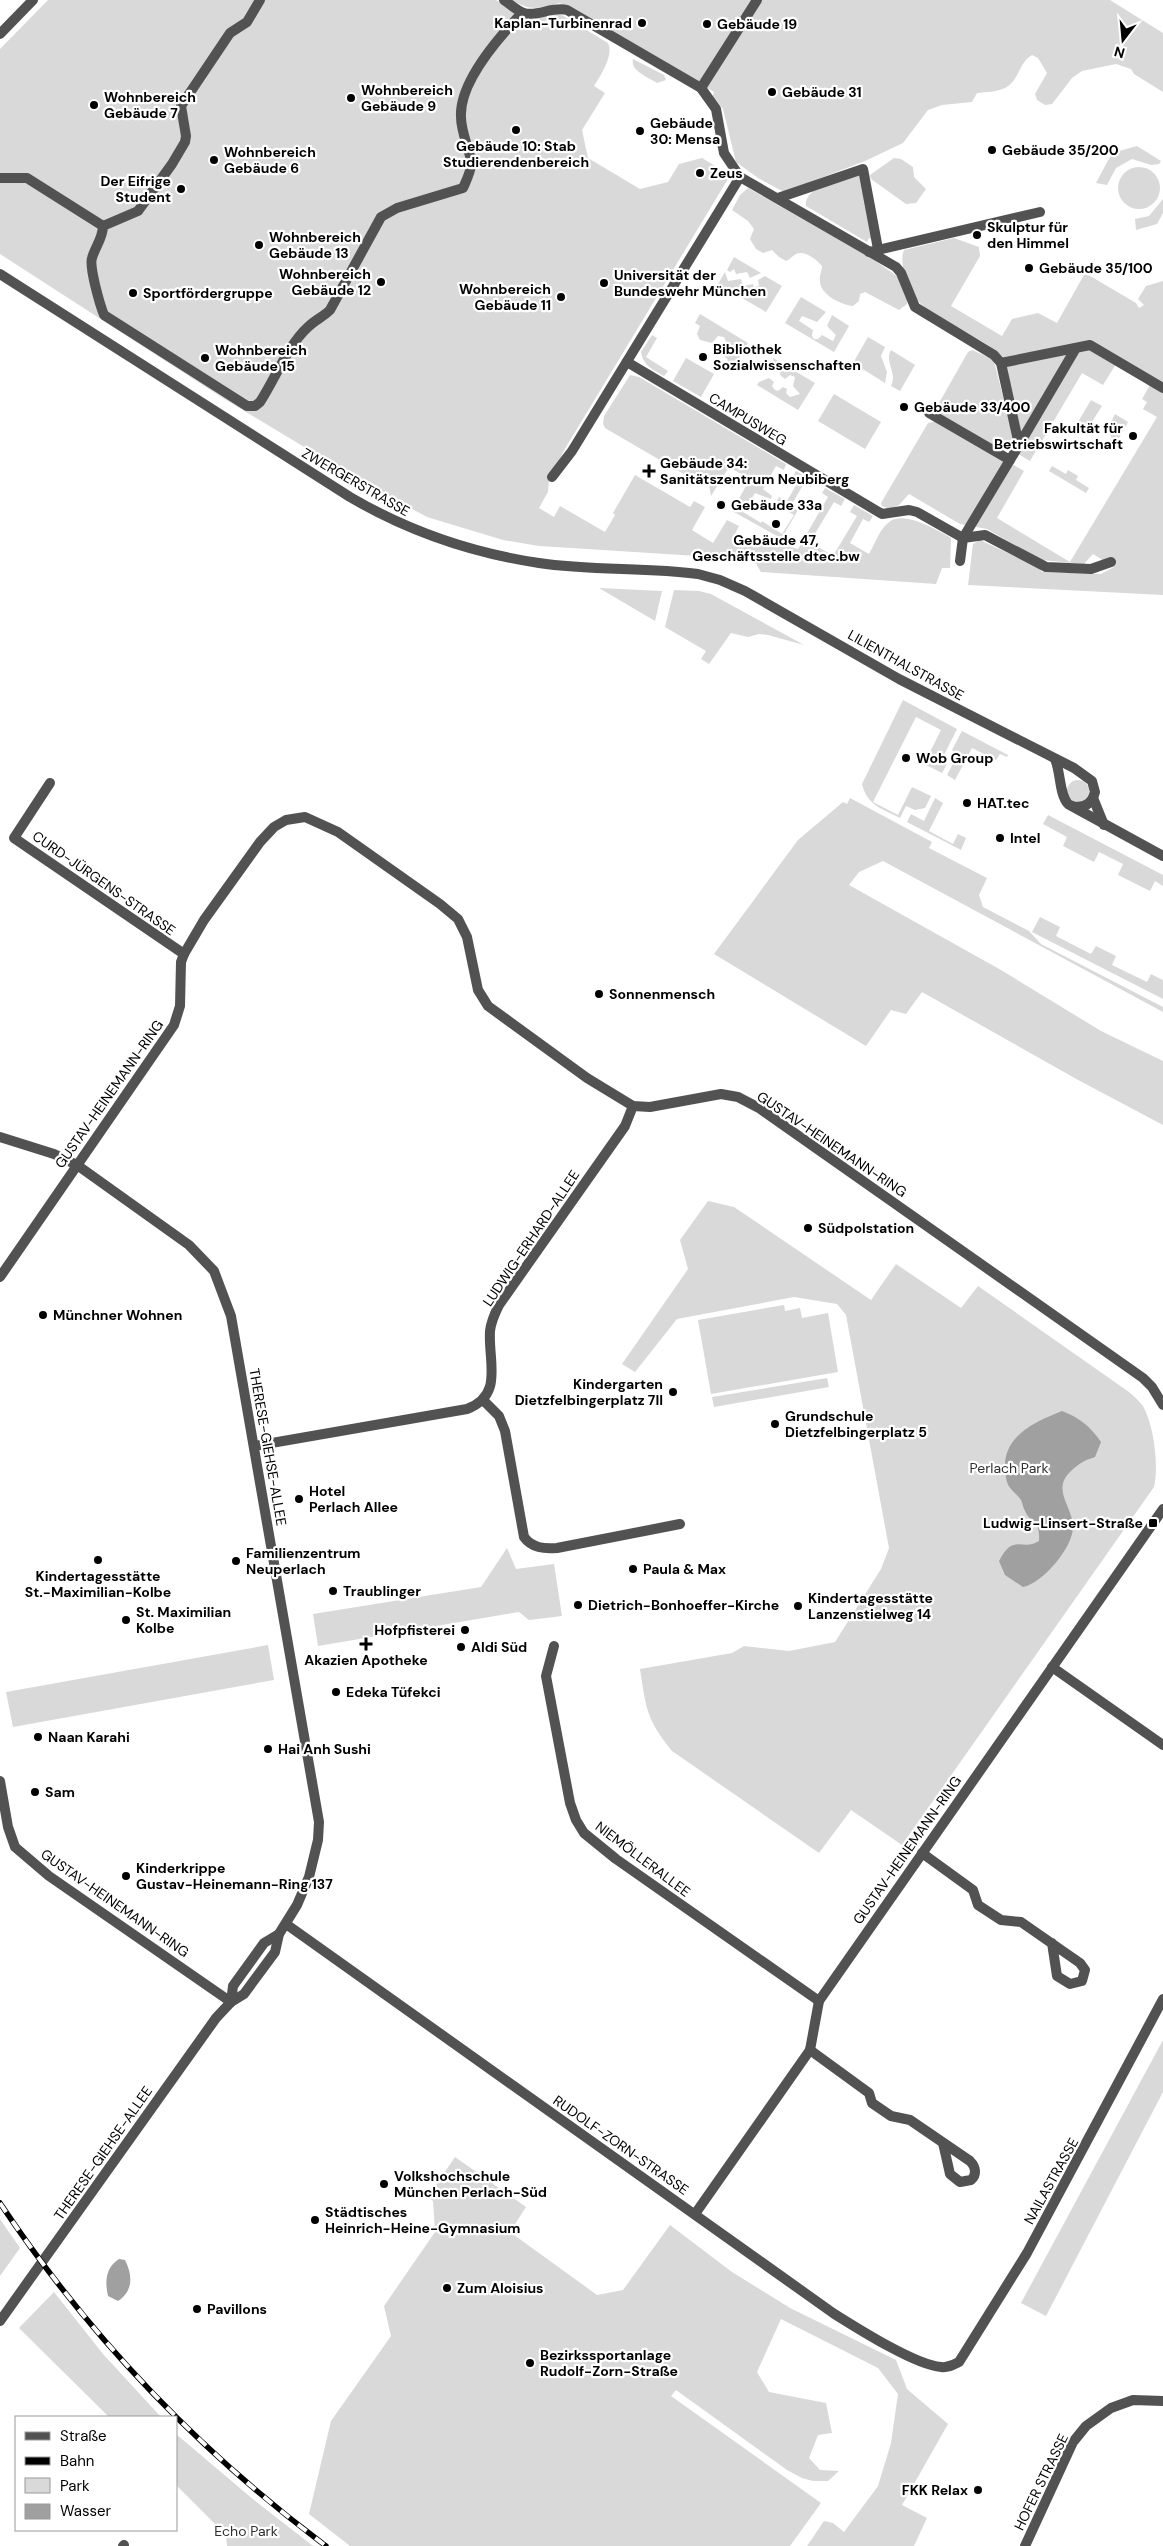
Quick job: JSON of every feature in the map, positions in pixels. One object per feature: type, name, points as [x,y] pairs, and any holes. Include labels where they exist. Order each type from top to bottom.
[{"type":"street","points":[[0,34],[33,0]]},
{"type":"street","points":[[103,226],[138,211],[155,188],[185,142],[186,128],[181,106],[230,33],[247,22],[260,0]]},
{"type":"street","points":[[504,0],[522,13],[530,14],[568,5],[701,88],[716,109],[724,153],[740,177],[874,250],[901,273],[915,307],[994,355],[1001,363],[1019,445]]},
{"type":"street","points":[[701,88],[757,0]]},
{"type":"street","points":[[103,226],[100,241],[91,260],[99,303],[104,315],[247,406],[255,406],[260,402],[286,358],[309,326],[322,319],[330,310],[381,217],[397,208],[464,188],[471,163],[463,135],[460,114],[470,81],[505,31],[522,13]]},
{"type":"street","points":[[778,198],[863,169],[874,250]]},
{"type":"street","points":[[552,477],[572,452],[740,177]]},
{"type":"street","points":[[0,178],[27,178],[103,226]]},
{"type":"street","points":[[874,250],[1040,212]]},
{"type":"street","name":"ZWERGERSTRASSE","points":[[0,274],[382,516],[454,544],[540,564],[698,574],[720,580],[745,591]]},
{"type":"street","points":[[1001,363],[1090,345],[1163,388]]},
{"type":"street","points":[[960,561],[964,538],[1076,348]]},
{"type":"street","name":"CAMPUSWEG","points":[[626,362],[882,514],[900,511],[916,512],[964,538]]},
{"type":"street","points":[[929,413],[1010,460]]},
{"type":"street","points":[[964,538],[985,535],[1046,568],[1091,569],[1111,562]]},
{"type":"street","name":"LILIENTHALSTRASSE","points":[[745,591],[899,679],[1074,768],[1081,775],[1092,781],[1095,792],[1093,798],[1104,826]]},
{"type":"street","points":[[1055,759],[1063,786],[1062,796],[1072,806],[1104,826],[1163,856]]},
{"type":"street","points":[[1063,786],[1070,777],[1081,775]]},
{"type":"street","name":"CURD-JÜRGENS-STRASSE","points":[[50,783],[14,838],[184,954]]},
{"type":"street","points":[[1072,806],[1084,806],[1093,798]]},
{"type":"street","name":"GUSTAV-HEINEMANN-RING","points":[[0,1277],[174,1026],[180,1006],[184,954],[204,920],[260,842],[274,827],[286,820],[305,817],[338,832],[446,909],[458,920],[466,937],[478,990],[488,1006],[587,1078],[633,1106],[650,1107],[721,1094],[738,1097],[759,1108],[1143,1378],[1152,1387],[1163,1405]]},
{"type":"street","name":"LUDWIG-ERHARD-ALLEE","points":[[484,1400],[489,1390],[492,1373],[490,1329],[499,1305],[625,1126],[633,1106]]},
{"type":"street","name":"THERESE-GIEHSE-ALLEE","points":[[0,1137],[54,1154],[76,1165],[189,1245],[214,1271],[231,1316],[319,1822],[314,1862],[297,1905],[279,1934],[275,1952],[244,1994],[231,2002],[216,2018],[0,2321]]},
{"type":"street","points":[[254,1446],[466,1409],[484,1400],[499,1416],[505,1431],[524,1537],[527,1542],[535,1546],[557,1548],[680,1524]]},
{"type":"street","name":"GUSTAV-HEINEMANN-RING","points":[[695,2214],[810,2050],[819,2001],[1163,1509]]},
{"type":"street","name":"NIEMÖLLERALLEE","points":[[554,1646],[546,1676],[570,1804],[576,1820],[584,1832],[638,1875],[819,2001]]},
{"type":"street","points":[[1052,1667],[1163,1744]]},
{"type":"street","name":"GUSTAV-HEINEMANN-RING","points":[[0,1781],[8,1827],[15,1846],[49,1876],[231,2002]]},
{"type":"street","points":[[922,1853],[973,1890],[978,1904],[1001,1920],[1021,1922],[1052,1943]]},
{"type":"street","name":"RUDOLF-ZORN-STRASSE","points":[[286,1924],[860,2330],[920,2360],[940,2367],[949,2367]]},
{"type":"street","name":"NAILASTRASSE","points":[[949,2367],[959,2362],[965,2354],[1027,2253],[1163,1999]]},
{"type":"street","points":[[810,2050],[869,2092],[872,2103],[891,2116],[910,2120],[943,2143]]},
{"type":"street","name":"HOFER STRASSE","points":[[1025,2546],[1073,2442],[1086,2426],[1111,2408],[1133,2400],[1163,2401]]},
{"type":"green space","points":[[48,0],[496,0],[528,19],[550,13],[560,14],[608,43],[608,59],[594,86],[605,93],[582,130],[588,158],[640,189],[668,182],[679,164],[702,158],[728,174],[728,179],[566,447],[549,480],[548,492],[539,508],[554,517],[560,506],[605,532],[615,515],[613,513],[635,475],[690,507],[694,501],[705,507],[692,530],[713,543],[727,520],[739,526],[735,534],[749,545],[754,546],[763,539],[798,549],[828,497],[822,493],[825,488],[845,499],[841,506],[834,502],[810,542],[833,556],[857,516],[850,512],[854,505],[873,516],[869,522],[863,519],[850,543],[869,554],[880,533],[888,523],[894,519],[910,519],[929,526],[951,538],[950,568],[942,568],[936,584],[761,572],[755,562],[745,559],[539,546],[503,540],[427,517],[359,480],[226,400],[0,254],[0,49]]},
{"type":"green space","points":[[512,0],[1110,0],[1163,33],[1163,92],[1134,74],[1131,69],[1116,64],[1082,71],[1072,78],[1052,104],[1045,105],[1037,100],[1035,94],[1047,73],[1038,58],[1032,55],[1024,62],[1010,85],[1005,88],[977,93],[972,102],[942,105],[928,110],[903,143],[865,161],[784,192],[758,178],[736,162],[723,109],[713,96],[714,92],[560,3],[530,8]]},
{"type":"green space","points":[[633,59],[664,75],[666,80],[657,83],[645,76],[634,67]]},
{"type":"green space","points":[[1137,146],[1161,161],[1159,164],[1151,165],[1132,159],[1116,168],[1107,185],[1096,183],[1112,153]]},
{"type":"green space","points":[[894,158],[901,159],[913,167],[914,177],[926,189],[916,203],[906,204],[871,179],[870,175]]},
{"type":"green space","points":[[1139,167],[1154,173],[1160,188],[1154,203],[1139,209],[1124,203],[1118,188],[1124,173]]},
{"type":"green space","points":[[861,175],[873,240],[869,238],[867,242],[806,206],[808,197],[814,191]]},
{"type":"green space","points":[[748,188],[873,259],[902,280],[908,297],[907,304],[899,310],[865,292],[860,294],[859,301],[853,306],[843,304],[824,291],[820,279],[822,266],[810,256],[799,253],[786,261],[772,250],[763,253],[756,249],[750,239],[754,229],[748,221],[732,210],[740,195]]},
{"type":"green space","points":[[1163,199],[1163,213],[1157,224],[1136,230],[1135,219],[1149,216]]},
{"type":"green space","points":[[954,238],[979,247],[980,256],[951,306],[1002,336],[1012,319],[1038,313],[1057,323],[1085,273],[1136,303],[1139,308],[1144,305],[1138,299],[1146,286],[1163,281],[1163,595],[968,585],[973,544],[980,540],[1038,567],[1042,572],[1101,574],[1114,567],[1093,554],[1084,564],[1041,560],[987,529],[960,524],[909,494],[899,505],[890,509],[882,506],[881,503],[928,423],[938,421],[1024,471],[997,518],[1070,562],[1157,417],[1143,409],[1147,402],[1142,399],[1150,385],[1116,364],[1103,385],[1082,373],[1030,461],[1018,454],[1020,433],[1003,357],[976,338],[929,311],[917,300],[908,286],[903,269],[902,257],[904,250]]},
{"type":"green space","points":[[734,257],[761,273],[750,278],[747,272],[736,274],[734,269],[730,272],[727,270]]},
{"type":"green space","points":[[725,272],[728,281],[741,279],[743,286],[753,284],[754,287],[759,286],[758,280],[765,276],[782,286],[766,312],[718,284]]},
{"type":"green space","points":[[801,297],[826,312],[817,322],[802,316],[799,321],[813,330],[812,336],[814,339],[818,339],[822,335],[833,341],[836,335],[827,326],[832,315],[849,326],[834,352],[785,323]]},
{"type":"green space","points":[[700,314],[748,343],[732,370],[724,366],[728,360],[721,352],[726,342],[724,337],[718,336],[712,343],[700,340],[697,334],[700,326],[695,323]]},
{"type":"green space","points":[[652,335],[657,338],[646,357],[668,371],[664,376],[650,367],[642,357],[641,352]]},
{"type":"green space","points":[[868,337],[885,347],[881,356],[887,372],[885,383],[853,363]]},
{"type":"green space","points":[[891,350],[915,365],[900,391],[891,386],[893,377],[889,354]]},
{"type":"green space","points":[[972,350],[992,359],[995,365],[1013,436],[1010,447],[1004,452],[937,415],[935,410],[968,352]]},
{"type":"green space","points":[[686,358],[714,374],[701,397],[673,381]]},
{"type":"green space","points":[[773,358],[815,383],[798,410],[757,385],[759,382],[769,378],[774,382],[772,386],[775,390],[778,391],[783,387],[787,389],[786,393],[790,397],[800,394],[793,386],[795,377],[790,375],[785,379],[780,375],[781,369],[775,367]]},
{"type":"green space","points":[[630,375],[639,377],[786,464],[784,470],[776,466],[763,489],[772,496],[771,499],[755,493],[743,512],[761,523],[762,521],[782,534],[794,515],[787,511],[788,508],[777,501],[779,497],[787,501],[799,480],[793,476],[796,471],[814,482],[811,487],[804,483],[791,506],[798,510],[783,536],[777,536],[732,511],[750,479],[729,467],[711,496],[708,479],[704,479],[701,484],[605,428],[603,424],[604,416]]},
{"type":"green space","points":[[834,394],[881,422],[865,449],[818,421]]},
{"type":"green space","points":[[1091,400],[1102,406],[1088,428],[1083,428],[1081,431],[1075,427]]},
{"type":"green space","points":[[1115,414],[1128,422],[1112,450],[1107,446],[1112,438],[1109,433]]},
{"type":"green space","points":[[1052,466],[1066,474],[1068,470],[1078,476],[1076,480],[1089,488],[1086,493],[1049,471]]},
{"type":"green space","points":[[599,588],[662,591],[655,621]]},
{"type":"green space","points":[[674,590],[699,591],[711,594],[804,645],[768,635],[759,634],[748,637],[731,633],[709,664],[701,659],[706,651],[665,627]]},
{"type":"green space","points":[[903,700],[957,729],[942,759],[948,762],[942,773],[924,764],[941,730],[916,717],[873,802],[898,815],[912,787],[931,796],[925,808],[915,810],[906,806],[900,818],[871,802],[862,784]]},
{"type":"green space","points":[[962,731],[1008,755],[1007,757],[1000,754],[996,760],[972,748],[955,780],[947,775],[958,754],[952,750]]},
{"type":"green space","points":[[1078,780],[1086,783],[1089,791],[1086,799],[1078,802],[1070,799],[1067,791],[1070,783]]},
{"type":"green space","points":[[850,798],[932,842],[929,848],[987,878],[979,895],[983,907],[1029,931],[1041,944],[1163,1007],[1163,1012],[883,861],[859,872],[849,885],[1001,970],[1101,1031],[1163,1061],[1163,1125],[1080,1081],[922,992],[906,1014],[891,1010],[866,1046],[714,954],[798,840],[843,802],[847,804]]},
{"type":"green space","points":[[935,798],[943,803],[929,831],[953,844],[958,834],[966,838],[961,850],[907,822],[911,814],[924,821]]},
{"type":"green space","points":[[1048,815],[1163,875],[1163,886],[1155,881],[1150,891],[1118,875],[1123,864],[1099,852],[1094,862],[1063,846],[1067,837],[1043,824]]},
{"type":"green space","points":[[1040,917],[1060,927],[1056,936],[1091,954],[1096,946],[1116,956],[1112,965],[1147,982],[1151,974],[1163,980],[1163,999],[1032,932]]},
{"type":"green space","name":"Perlach Park","points":[[708,1201],[734,1207],[871,1300],[896,1264],[961,1308],[978,1286],[1129,1392],[1143,1406],[1147,1414],[1153,1435],[1156,1457],[1154,1487],[902,1845],[851,1810],[819,1853],[672,1751],[663,1740],[648,1713],[640,1669],[732,1653],[744,1646],[789,1651],[835,1642],[881,1569],[889,1548],[846,1315],[837,1304],[794,1297],[677,1319],[635,1372],[622,1364],[688,1269],[680,1240]]},
{"type":"green space","points":[[784,1305],[785,1311],[800,1308],[802,1318],[828,1313],[838,1372],[711,1394],[698,1320]]},
{"type":"green space","points":[[827,1378],[829,1387],[714,1407],[712,1397]]},
{"type":"green space","points":[[507,1548],[516,1569],[554,1564],[562,1616],[529,1620],[519,1612],[318,1646],[313,1614],[481,1587]]},
{"type":"green space","points":[[268,1645],[274,1680],[13,1727],[6,1692]]},
{"type":"green space","points":[[1163,2040],[1163,2092],[1046,2316],[1021,2303]]},
{"type":"green space","name":"Bezirkssportanlage Rudolf-Zorn-Straße","points":[[455,2157],[526,2207],[510,2232],[597,2295],[623,2290],[670,2225],[732,2272],[790,2308],[896,2360],[907,2389],[948,2424],[902,2505],[927,2518],[914,2546],[807,2546],[824,2521],[833,2523],[844,2532],[878,2486],[891,2443],[898,2394],[878,2368],[781,2319],[757,2372],[769,2392],[826,2403],[832,2433],[818,2435],[809,2458],[820,2470],[839,2471],[828,2481],[813,2481],[802,2478],[787,2470],[676,2390],[671,2396],[821,2503],[790,2546],[350,2546],[309,2514],[331,2421],[391,2336],[384,2306],[435,2232],[433,2201],[428,2197]]},
{"type":"green space","points":[[0,2219],[20,2248],[0,2276]]},
{"type":"green space","points":[[54,2292],[103,2354],[160,2416],[108,2416],[19,2328]]},
{"type":"green space","name":"Echo Park","points":[[178,2436],[254,2500],[313,2546],[227,2546],[226,2535],[178,2487]]},
{"type":"water","points":[[1062,1411],[1084,1423],[1101,1442],[1095,1457],[1075,1468],[1063,1483],[1062,1489],[1073,1523],[1073,1532],[1064,1552],[1057,1562],[1040,1578],[1023,1587],[1005,1575],[999,1561],[1009,1547],[1018,1544],[1033,1544],[1039,1541],[1039,1534],[1037,1525],[1027,1515],[1021,1500],[1008,1485],[1005,1467],[1006,1455],[1018,1436],[1027,1428]]},
{"type":"water","points":[[119,2259],[125,2260],[130,2283],[127,2293],[118,2301],[108,2296],[106,2281],[111,2267]]},
{"type":"railway","points":[[0,2203],[70,2299],[108,2344],[175,2416]]},
{"type":"railway","points":[[178,2419],[234,2471],[326,2546]]},
{"type":"place","name":"Kaplan-Turbinenrad","points":[[642,23]]},
{"type":"place","name":"Gebäude 19","points":[[707,24]]},
{"type":"place","name":"Gebäude 31","points":[[772,92]]},
{"type":"place","name":"Wohnbereich Gebäude 9","points":[[351,98]]},
{"type":"place","name":"Wohnbereich Gebäude 7","points":[[94,105]]},
{"type":"place","name":"Gebäude 10: Stab Studierendenbereich","points":[[516,130]]},
{"type":"place","name":"Gebäude 30: Mensa","points":[[640,131]]},
{"type":"place","name":"Gebäude 35/200","points":[[992,150]]},
{"type":"place","name":"Wohnbereich Gebäude 6","points":[[214,160]]},
{"type":"place","name":"Zeus","points":[[700,173]]},
{"type":"place","name":"Der Eifrige Student","points":[[181,189]]},
{"type":"place","name":"Skulptur für den Himmel","points":[[977,235]]},
{"type":"place","name":"Wohnbereich Gebäude 13","points":[[259,245]]},
{"type":"place","name":"Gebäude 35/100","points":[[1029,268]]},
{"type":"place","name":"Wohnbereich Gebäude 12","points":[[381,282]]},
{"type":"place","name":"Universität der Bundeswehr München","points":[[604,283]]},
{"type":"place","name":"Sportfördergruppe","points":[[133,293]]},
{"type":"place","name":"Wohnbereich Gebäude 11","points":[[561,297]]},
{"type":"place","name":"Bibliothek Sozialwissenschaften","points":[[703,357]]},
{"type":"place","name":"Wohnbereich Gebäude 15","points":[[205,358]]},
{"type":"place","name":"Gebäude 33/400","points":[[904,407]]},
{"type":"place","name":"Fakultät für Betriebswirtschaft","points":[[1133,436]]},
{"type":"place","name":"Gebäude 34: Sanitätszentrum Neubiberg","points":[[649,471]]},
{"type":"place","name":"Gebäude 33a","points":[[721,505]]},
{"type":"place","name":"Gebäude 47, Geschäftsstelle dtec.bw","points":[[776,524]]},
{"type":"place","name":"Wob Group","points":[[906,758]]},
{"type":"place","name":"HAT.tec","points":[[967,803]]},
{"type":"place","name":"Intel","points":[[1000,838]]},
{"type":"place","name":"Sonnenmensch","points":[[599,994]]},
{"type":"place","name":"Südpolstation","points":[[808,1228]]},
{"type":"place","name":"Münchner Wohnen","points":[[43,1315]]},
{"type":"place","name":"Kindergarten Dietzfelbingerplatz 7II","points":[[673,1392]]},
{"type":"place","name":"Grundschule Dietzfelbingerplatz 5","points":[[775,1424]]},
{"type":"place","name":"Hotel Perlach Allee","points":[[299,1499]]},
{"type":"place","name":"Ludwig-Linsert-Straße","points":[[1153,1523]]},
{"type":"place","name":"Kindertagesstätte St.-Maximilian-Kolbe","points":[[98,1560]]},
{"type":"place","name":"Familienzentrum Neuperlach","points":[[236,1561]]},
{"type":"place","name":"Paula & Max","points":[[633,1569]]},
{"type":"place","name":"Traublinger","points":[[333,1591]]},
{"type":"place","name":"Dietrich-Bonhoeffer-Kirche","points":[[578,1605]]},
{"type":"place","name":"Kindertagesstätte Lanzenstielweg 14","points":[[798,1606]]},
{"type":"place","name":"St. Maximilian Kolbe","points":[[126,1620]]},
{"type":"place","name":"Hofpfisterei","points":[[465,1630]]},
{"type":"place","name":"Akazien Apotheke","points":[[366,1644]]},
{"type":"place","name":"Aldi Süd","points":[[461,1647]]},
{"type":"place","name":"Edeka Tüfekci","points":[[336,1692]]},
{"type":"place","name":"Naan Karahi","points":[[38,1737]]},
{"type":"place","name":"Hai Anh Sushi","points":[[268,1749]]},
{"type":"place","name":"Sam","points":[[35,1792]]},
{"type":"place","name":"Kinderkrippe Gustav-Heinemann-Ring 137","points":[[126,1876]]},
{"type":"place","name":"Volkshochschule München Perlach-Süd","points":[[384,2184]]},
{"type":"place","name":"Städtisches Heinrich-Heine-Gymnasium","points":[[315,2220]]},
{"type":"place","name":"Zum Aloisius","points":[[447,2288]]},
{"type":"place","name":"Pavillons","points":[[197,2309]]},
{"type":"place","name":"Bezirkssportanlage Rudolf-Zorn-Straße","points":[[530,2363]]},
{"type":"place","name":"FKK Relax","points":[[978,2490]]}]
